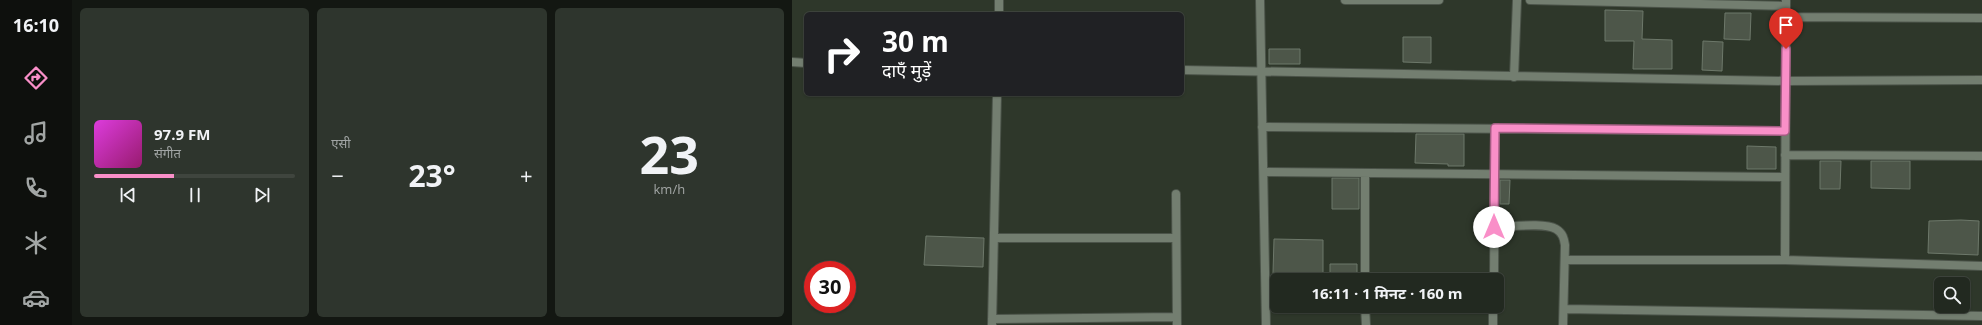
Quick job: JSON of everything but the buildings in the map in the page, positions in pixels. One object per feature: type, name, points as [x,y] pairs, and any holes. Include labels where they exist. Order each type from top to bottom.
[{"type":"street","points":[[998,12],[999,0]]},
{"type":"street","points":[[1260,0],[1266,325]]},
{"type":"street","points":[[1345,0],[1439,0]]},
{"type":"street","points":[[1514,77],[1517,0]]},
{"type":"street","points":[[1530,0],[1786,3],[1785,260]]},
{"type":"street","points":[[1786,17],[1982,18]]},
{"type":"street","points":[[792,62],[804,63]]},
{"type":"street","points":[[1184,70],[1786,81],[1982,80]]},
{"type":"street","points":[[997,96],[992,322],[1177,321],[1176,194]]},
{"type":"street","points":[[1262,127],[1785,131]]},
{"type":"street","points":[[1494,273],[1495,128]]},
{"type":"street","points":[[1785,155],[1982,156]]},
{"type":"street","points":[[1264,172],[1494,173],[1785,177]]},
{"type":"street","points":[[1365,173],[1365,273]]},
{"type":"street","points":[[1494,227],[1547,226],[1557,230],[1564,236],[1565,260],[1563,325]]},
{"type":"street","points":[[994,238],[1176,238]]},
{"type":"street","points":[[1565,260],[1785,260],[1982,266]]},
{"type":"street","points":[[1564,309],[1982,316]]},
{"type":"street","points":[[1366,313],[1366,325]]},
{"type":"street","points":[[1493,313],[1493,325]]},
{"type":"route","points":[[1494,227],[1495,128],[1785,131],[1786,49]]}]
